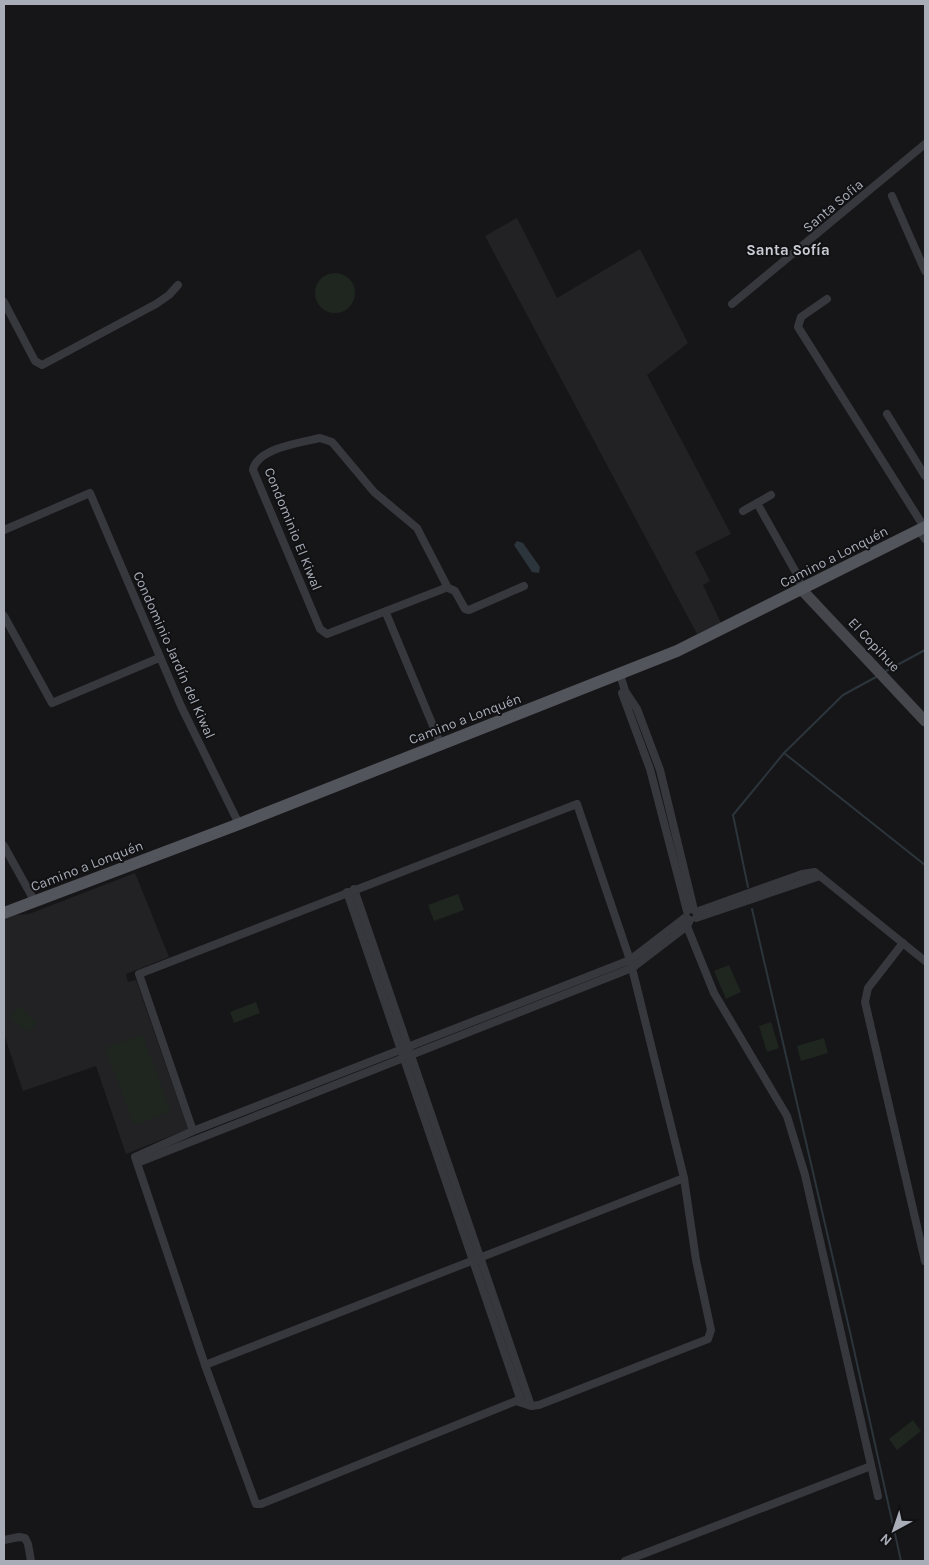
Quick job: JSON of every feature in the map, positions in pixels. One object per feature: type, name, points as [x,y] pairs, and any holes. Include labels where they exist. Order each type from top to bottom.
[{"type":"main road","name":"Camino a Lonquén","points":[[4,913],[239,824],[688,646],[923,531]]},
{"type":"main road","name":"El Copihue","points":[[802,590],[925,721]]},
{"type":"street","name":"Santa Sofia","points":[[732,304],[925,144]]},
{"type":"street","points":[[892,196],[925,271]]},
{"type":"street","points":[[4,302],[35,361],[42,365],[156,304],[178,286]]},
{"type":"street","points":[[827,299],[801,317],[798,327],[923,531]]},
{"type":"street","points":[[887,414],[925,476]]},
{"type":"street","name":"Condominio El Kiwal","points":[[320,438],[330,440],[374,492],[421,532],[446,586],[386,613],[332,633],[322,632],[254,473],[254,465],[267,453],[320,438]]},
{"type":"street","name":"Condominio Jardín del Kiwal","points":[[4,530],[90,493],[159,658],[239,824]]},
{"type":"street","points":[[743,511],[771,494]]},
{"type":"street","points":[[757,503],[798,576],[802,590]]},
{"type":"street","points":[[446,586],[455,590],[465,608],[469,610],[524,586]]},
{"type":"street","points":[[386,613],[441,745]]},
{"type":"street","points":[[4,616],[52,703],[159,658]]},
{"type":"street","points":[[618,675],[648,760],[690,917],[714,993],[778,1099],[793,1130],[805,1174],[878,1496]]},
{"type":"street","points":[[193,1131],[139,974],[577,804],[631,964],[684,1178],[711,1336],[539,1405],[531,1406],[521,1401],[477,1258]]},
{"type":"street","points":[[4,846],[35,902]]},
{"type":"street","points":[[136,1160],[409,1056],[631,964],[690,917],[806,873],[815,872],[925,961]]},
{"type":"street","points":[[351,891],[477,1258],[531,1406]]},
{"type":"street","points":[[903,943],[868,988],[865,997],[925,1261]]},
{"type":"street","points":[[136,1160],[193,1131],[406,1048],[631,964]]},
{"type":"street","points":[[136,1160],[205,1365],[253,1500],[258,1504],[521,1401]]},
{"type":"street","points":[[205,1365],[684,1178]]},
{"type":"street","points":[[625,1561],[871,1466]]},
{"type":"street","points":[[4,1540],[19,1537],[25,1538],[31,1561]]},
{"type":"shaded area","points":[[517,218],[557,298],[640,249],[688,343],[647,375],[731,534],[695,552],[710,581],[703,585],[721,623],[697,634],[485,236]]},
{"type":"shaded area","points":[[339,273],[346,276],[352,282],[355,293],[354,301],[346,310],[339,313],[331,313],[324,310],[316,301],[315,289],[318,282],[327,274]]},
{"type":"shaded area","points":[[517,541],[523,543],[540,567],[539,573],[532,572],[514,545]]},
{"type":"shaded area","points":[[135,873],[169,957],[126,974],[128,982],[136,980],[188,1129],[126,1154],[96,1066],[23,1091],[4,1034],[4,919],[16,915],[29,914]]},
{"type":"shaded area","points":[[458,894],[464,910],[434,921],[428,905]]},
{"type":"shaded area","points":[[729,965],[741,992],[726,999],[714,971]]},
{"type":"shaded area","points":[[256,1002],[260,1013],[234,1023],[230,1012]]},
{"type":"shaded area","points":[[19,1006],[37,1022],[28,1033],[9,1017]]},
{"type":"shaded area","points":[[771,1022],[779,1048],[767,1052],[759,1026]]},
{"type":"shaded area","points":[[142,1034],[171,1112],[134,1125],[105,1048]]},
{"type":"shaded area","points":[[824,1038],[828,1053],[801,1061],[797,1046]]},
{"type":"shaded area","points":[[913,1420],[921,1431],[897,1450],[889,1439]]},
{"type":"waterway","points":[[886,671],[925,650]]},
{"type":"waterway","points":[[748,887],[733,815],[784,753],[843,695],[876,677]]},
{"type":"waterway","points":[[784,753],[925,865]]},
{"type":"waterway","points":[[752,909],[901,1561]]},
{"type":"district","name":"Santa Sofía","points":[[788,250]]}]
